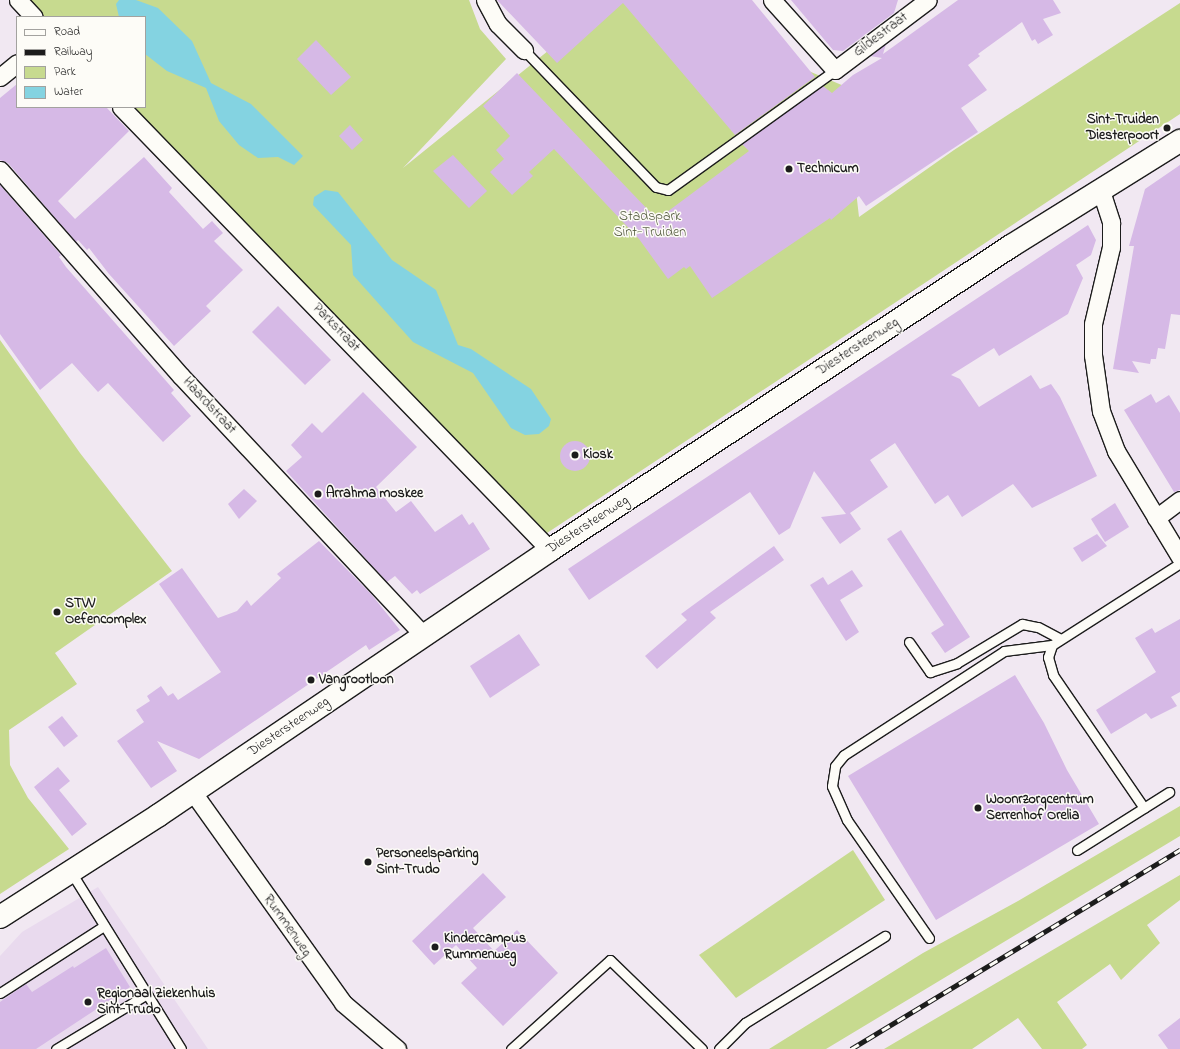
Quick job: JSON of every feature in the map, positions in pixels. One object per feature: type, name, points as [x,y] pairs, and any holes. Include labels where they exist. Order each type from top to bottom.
[{"type":"main road","name":"Diestersteenweg","points":[[0,917],[192,792],[550,550],[1004,250],[1180,141]]},
{"type":"street","points":[[18,0],[33,16]]},
{"type":"street","points":[[485,0],[498,24],[524,50]]},
{"type":"street","points":[[772,0],[835,70]]},
{"type":"street","name":"Gildestraat","points":[[835,70],[919,3]]},
{"type":"street","points":[[0,77],[16,64]]},
{"type":"street","name":"Parkstraat","points":[[122,108],[550,550]]},
{"type":"street","name":"Haardstraat","points":[[0,170],[181,376],[424,636]]},
{"type":"street","points":[[1101,191],[1111,222],[1111,247],[1093,324],[1095,379],[1101,411],[1116,451],[1180,557]]},
{"type":"street","points":[[1156,518],[1180,500]]},
{"type":"street","name":"Rummenweg","points":[[192,792],[343,1003],[396,1049]]},
{"type":"lane","points":[[524,50],[656,187],[668,190],[835,70]]},
{"type":"lane","points":[[1144,808],[1054,675],[1048,657],[1052,645],[1059,638],[1180,563]]},
{"type":"lane","points":[[909,642],[930,672],[957,663],[1022,624],[1038,627],[1059,638]]},
{"type":"lane","points":[[929,938],[847,820],[832,786],[835,766],[844,755],[1004,651],[1052,645]]},
{"type":"lane","points":[[1077,850],[1169,792]]},
{"type":"lane","points":[[71,872],[181,1049]]},
{"type":"lane","points":[[0,993],[104,926]]},
{"type":"lane","points":[[719,1049],[745,1024],[885,936]]},
{"type":"lane","points":[[511,1049],[610,960],[702,1049]]},
{"type":"lane","points":[[56,1049],[147,994]]},
{"type":"shaded area","name":"Regionaal Ziekenhuis Sint-Trudo","points":[[98,887],[208,1049],[0,1049],[0,956],[22,932]]},
{"type":"green space","name":"Stadspark Sint-Truiden","points":[[28,0],[469,0],[480,29],[506,59],[403,168],[611,0],[641,0],[844,86],[859,217],[954,150],[1180,3],[1180,114],[547,533],[133,108],[146,108],[146,16],[44,16]]},
{"type":"green space","name":"STVV Oefencomplex","points":[[0,340],[80,453],[172,571],[55,653],[77,684],[9,730],[10,765],[28,798],[69,849],[0,894]]},
{"type":"green space","points":[[1180,806],[1180,836],[826,1049],[769,1049],[923,953],[1018,901]]},
{"type":"green space","points":[[853,850],[885,900],[736,998],[699,955]]},
{"type":"green space","points":[[1180,875],[1180,900],[1147,925],[1160,943],[1121,980],[1110,964],[1057,1002],[1087,1045],[1082,1049],[1042,1049],[1018,1018],[972,1049],[884,1049]]},
{"type":"water","points":[[119,0],[136,0],[158,8],[192,41],[211,83],[251,104],[303,156],[294,165],[278,157],[258,158],[239,145],[219,121],[206,88],[167,71],[146,55],[146,16],[119,16],[116,4]]},
{"type":"water","points":[[325,190],[338,192],[392,260],[436,290],[458,345],[471,349],[531,389],[551,419],[549,426],[539,434],[525,435],[511,428],[473,373],[413,342],[353,275],[351,245],[313,205],[314,197]]},
{"type":"building","points":[[497,0],[752,0],[815,77],[735,135],[623,3],[557,63]]},
{"type":"building","points":[[791,0],[898,0],[894,13],[843,51],[833,50]]},
{"type":"building","points":[[958,0],[1053,0],[1061,13],[1043,19],[1053,35],[1038,44],[1035,39],[1032,41],[1022,22],[978,54],[980,56],[968,65],[987,90],[961,108],[978,132],[866,206],[859,196],[831,220],[830,218],[712,298],[690,266],[686,269],[684,267],[668,279],[639,239],[554,149],[529,172],[533,176],[512,195],[490,172],[504,159],[496,150],[510,136],[483,106],[517,73],[652,214],[663,215],[749,151],[742,144],[823,86],[832,93],[853,75],[882,58],[870,56],[886,44],[883,54]]},
{"type":"building","points":[[316,40],[351,77],[331,95],[297,59]]},
{"type":"building","points":[[16,85],[16,108],[107,108],[129,131],[58,201],[75,219],[144,157],[172,188],[169,192],[203,229],[212,221],[223,233],[214,241],[243,270],[206,306],[211,311],[174,346],[109,274],[89,248],[87,250],[78,240],[76,242],[8,163],[0,160],[0,98]]},
{"type":"building","points":[[350,125],[363,140],[352,150],[339,136]]},
{"type":"building","points":[[453,155],[487,191],[469,208],[433,171]]},
{"type":"building","points":[[1180,165],[1180,315],[1171,314],[1165,349],[1158,348],[1156,359],[1151,359],[1150,364],[1132,361],[1139,373],[1113,369],[1134,246],[1129,246],[1145,189]]},
{"type":"building","points":[[0,185],[61,255],[59,257],[66,267],[174,390],[171,393],[191,416],[163,442],[108,383],[98,392],[72,363],[40,390],[0,334]]},
{"type":"building","points":[[1088,225],[1096,240],[1091,255],[1076,265],[1083,278],[1068,314],[999,356],[994,348],[951,375],[960,379],[979,407],[1031,375],[1040,389],[1051,384],[1060,397],[1097,476],[1032,508],[1013,484],[962,517],[948,495],[935,504],[895,443],[870,460],[888,487],[850,513],[861,529],[840,544],[821,517],[846,514],[814,471],[790,528],[779,535],[750,492],[589,600],[568,569]]},
{"type":"building","points":[[278,306],[331,360],[305,385],[252,332]]},
{"type":"building","points":[[363,392],[417,447],[376,487],[396,512],[411,501],[435,532],[462,514],[469,525],[473,522],[490,549],[420,594],[417,590],[412,594],[395,576],[387,582],[286,471],[302,457],[291,445],[312,423],[322,433]]},
{"type":"building","points":[[1151,394],[1156,403],[1169,395],[1180,413],[1180,490],[1174,492],[1124,410]]},
{"type":"building","name":"Kiosk","points":[[575,441],[586,445],[590,456],[586,467],[575,471],[564,467],[560,456],[564,445]]},
{"type":"building","points":[[244,489],[257,501],[239,519],[228,504]]},
{"type":"building","points":[[1115,503],[1129,527],[1105,542],[1091,519]]},
{"type":"building","points":[[901,530],[970,637],[945,653],[931,633],[944,625],[887,539]]},
{"type":"building","points":[[1097,534],[1107,546],[1082,562],[1073,548]]},
{"type":"building","points":[[319,541],[371,594],[400,630],[369,650],[366,645],[199,759],[157,741],[177,771],[151,788],[117,741],[144,722],[136,710],[150,701],[147,696],[161,686],[168,696],[173,693],[178,700],[221,672],[159,584],[182,568],[218,618],[237,611],[247,600],[251,606],[281,578],[277,574]]},
{"type":"building","points":[[774,546],[784,560],[710,612],[716,618],[657,669],[645,656],[687,620],[681,614]]},
{"type":"building","points":[[852,570],[863,586],[840,600],[859,632],[846,641],[810,585],[823,577],[828,585]]},
{"type":"building","points":[[1180,619],[1180,692],[1171,697],[1177,706],[1151,719],[1146,713],[1111,734],[1096,710],[1156,672],[1135,638],[1152,628],[1155,633]]},
{"type":"building","points":[[519,634],[540,665],[490,698],[470,666]]},
{"type":"building","name":"Woonrzorgcentrum Serrenhof Orelia","points":[[1015,675],[1044,723],[1067,770],[1099,824],[936,920],[848,776]]},
{"type":"building","points":[[62,716],[78,736],[64,747],[48,727]]},
{"type":"building","points":[[58,767],[70,781],[59,790],[87,824],[72,836],[34,787]]},
{"type":"building","name":"Kindercampus Rummenweg","points":[[483,873],[506,897],[473,928],[494,951],[517,930],[558,973],[503,1026],[461,983],[477,968],[456,945],[434,965],[412,941]]},
{"type":"building","points":[[106,948],[130,987],[36,1049],[0,1049],[0,1002],[26,984],[32,992],[73,966],[74,968]]},
{"type":"building","points":[[1180,1018],[1180,1049],[1168,1049],[1158,1035]]},
{"type":"railway","points":[[851,1049],[1180,850]]},
{"type":"place","name":"Sint-Truiden Diesterpoort","points":[[1167,128]]},
{"type":"place","name":"Technicum","points":[[789,169]]},
{"type":"place","name":"Kiosk","points":[[575,455]]},
{"type":"place","name":"Arrahma moskee","points":[[318,494]]},
{"type":"place","name":"STVV Oefencomplex","points":[[57,612]]},
{"type":"place","name":"Vangrootloon","points":[[311,680]]},
{"type":"place","name":"Woonrzorgcentrum Serrenhof Orelia","points":[[978,808]]},
{"type":"place","name":"Personeelsparking Sint-Trudo","points":[[368,862]]},
{"type":"place","name":"Kindercampus Rummenweg","points":[[435,947]]},
{"type":"place","name":"Regionaal Ziekenhuis Sint-Trudo","points":[[88,1002]]}]
